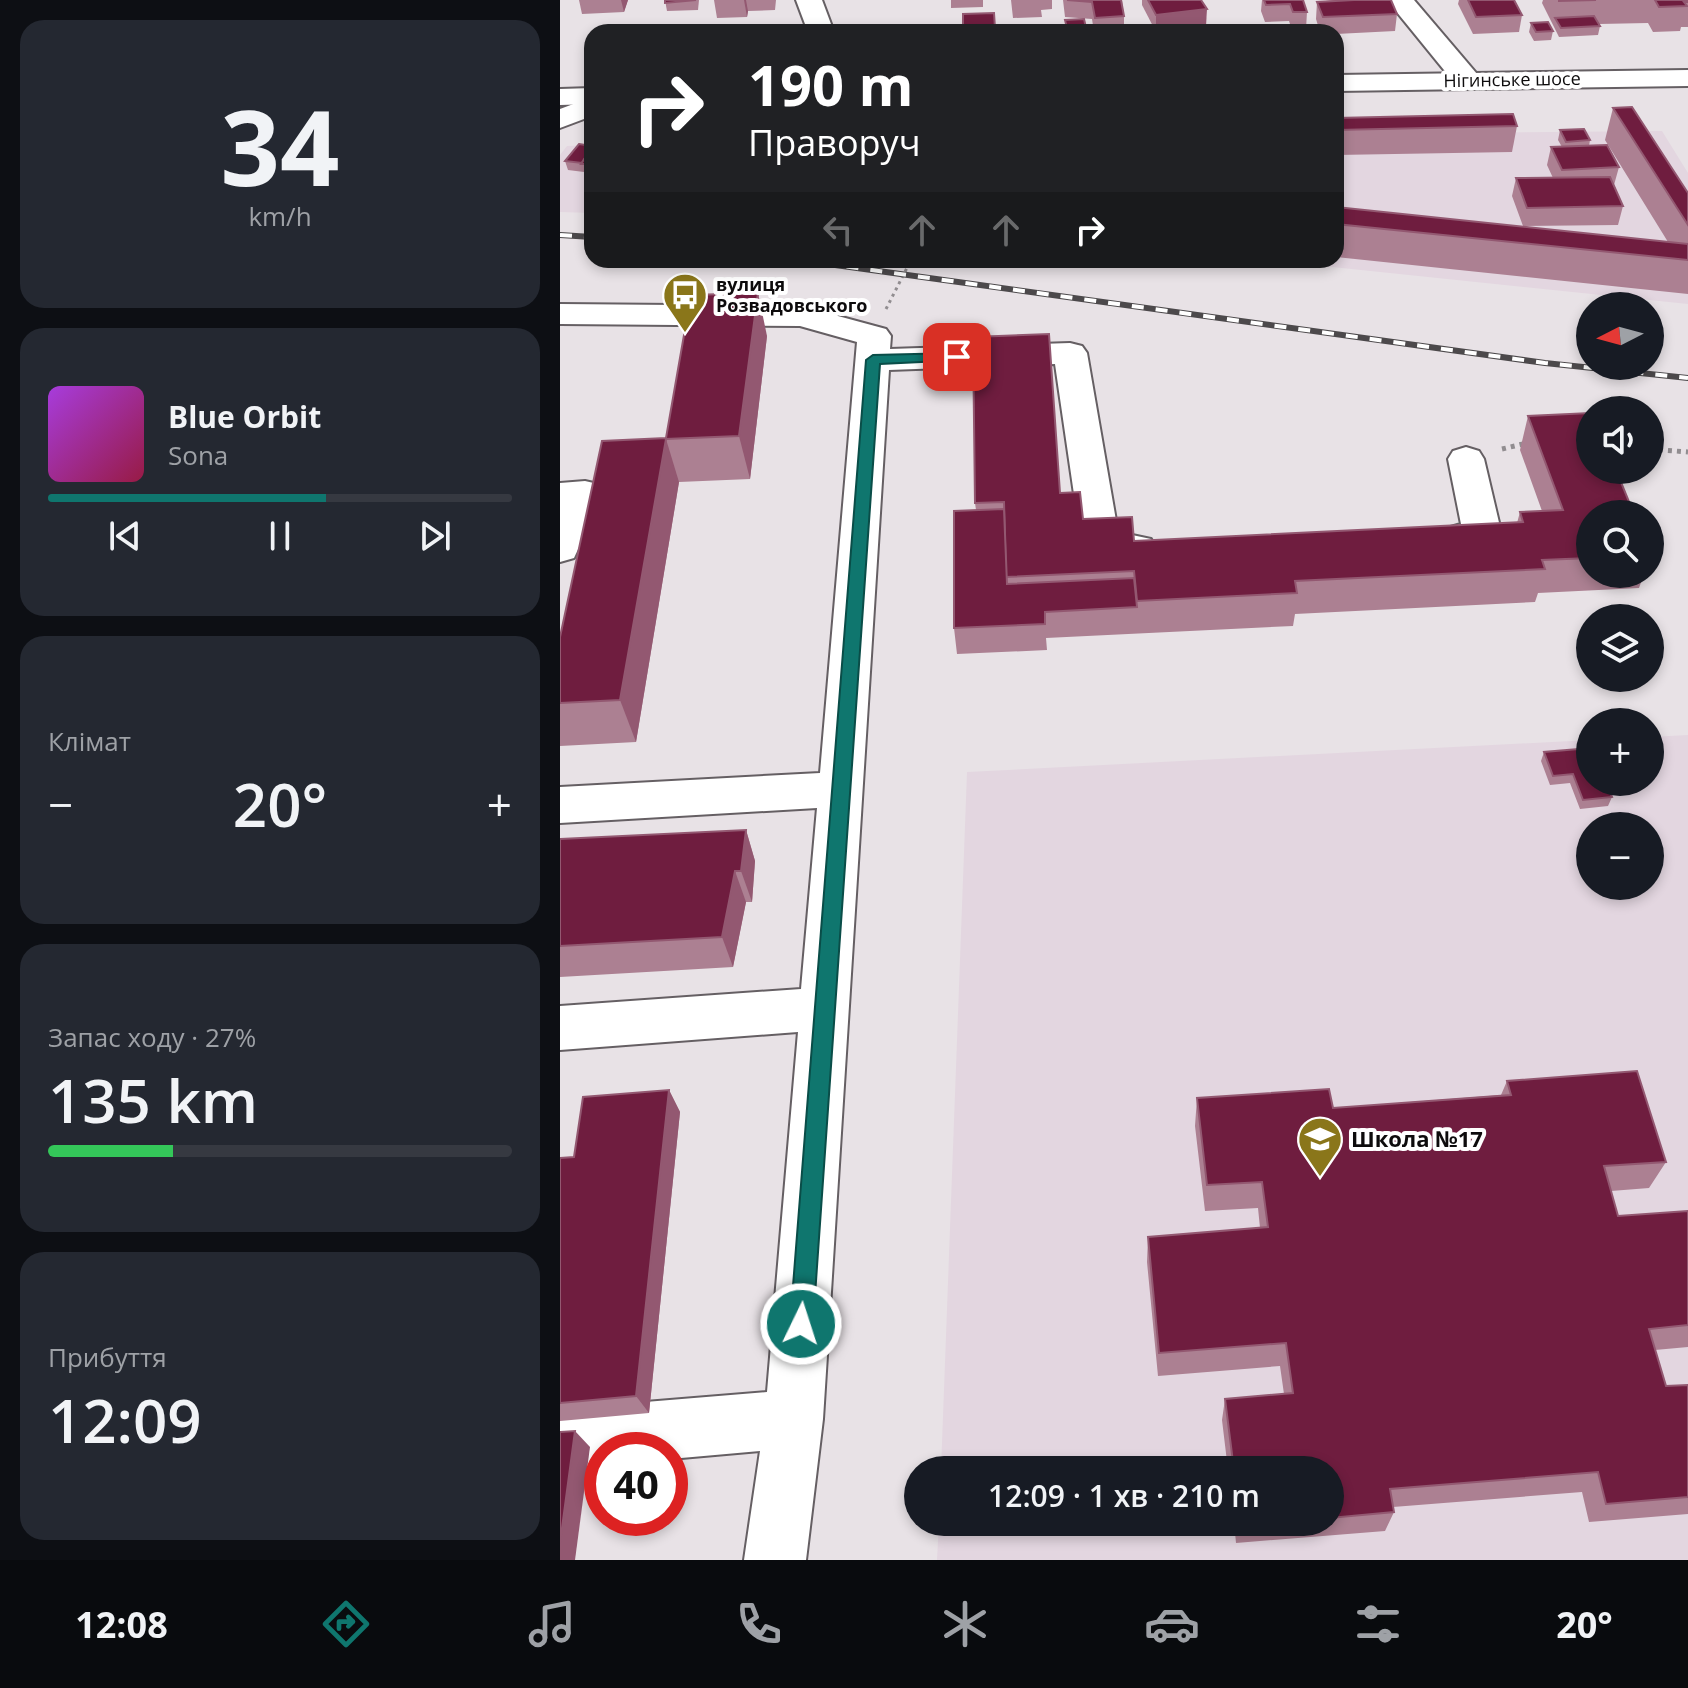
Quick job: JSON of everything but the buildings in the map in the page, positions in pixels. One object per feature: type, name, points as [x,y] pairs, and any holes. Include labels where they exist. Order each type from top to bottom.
[{"type":"street","points":[[809,0],[818,24]]},
{"type":"street","points":[[1400,0],[1467,80]]},
{"type":"street","name":"Нігинське шосе","points":[[1344,83],[1688,78]]},
{"type":"street","points":[[560,97],[584,96]]},
{"type":"street","points":[[560,119],[584,109]]},
{"type":"street","points":[[560,314],[801,316],[874,348],[1070,353],[1100,542],[1164,553]]},
{"type":"street","points":[[775,1560],[794,1419],[874,348]]},
{"type":"street","points":[[1400,546],[1448,544],[1482,531],[1466,459]]},
{"type":"street","points":[[560,495],[585,493],[560,549]]},
{"type":"street","points":[[560,805],[841,789]]},
{"type":"street","points":[[560,1028],[825,1009]]},
{"type":"street","points":[[560,1439],[794,1419]]},
{"type":"path","points":[[874,348],[908,268]]},
{"type":"path","points":[[1466,459],[1536,440]]},
{"type":"path","points":[[1664,450],[1688,452]]},
{"type":"shaded area","points":[[1662,131],[1688,173],[1688,304],[1664,302],[1664,292],[1576,292],[1344,268],[1344,134]]},
{"type":"shaded area","points":[[584,145],[584,213],[560,212],[560,155],[567,146]]},
{"type":"shaded area","name":"Школа №17","points":[[1688,735],[1688,1560],[937,1560],[938,1536],[1344,1536],[1344,1456],[942,1456],[967,772],[1576,741],[1576,796],[1664,796],[1664,736]]},
{"type":"railway","points":[[560,235],[584,236]]},
{"type":"railway","points":[[857,268],[1545,363],[1688,378]]},
{"type":"place","name":"вулиця Розвадовського","points":[[685,334]]},
{"type":"place","name":"Школа №17","points":[[1320,1178]]},
{"type":"route","points":[[801,1324],[873,360],[957,357]]}]
